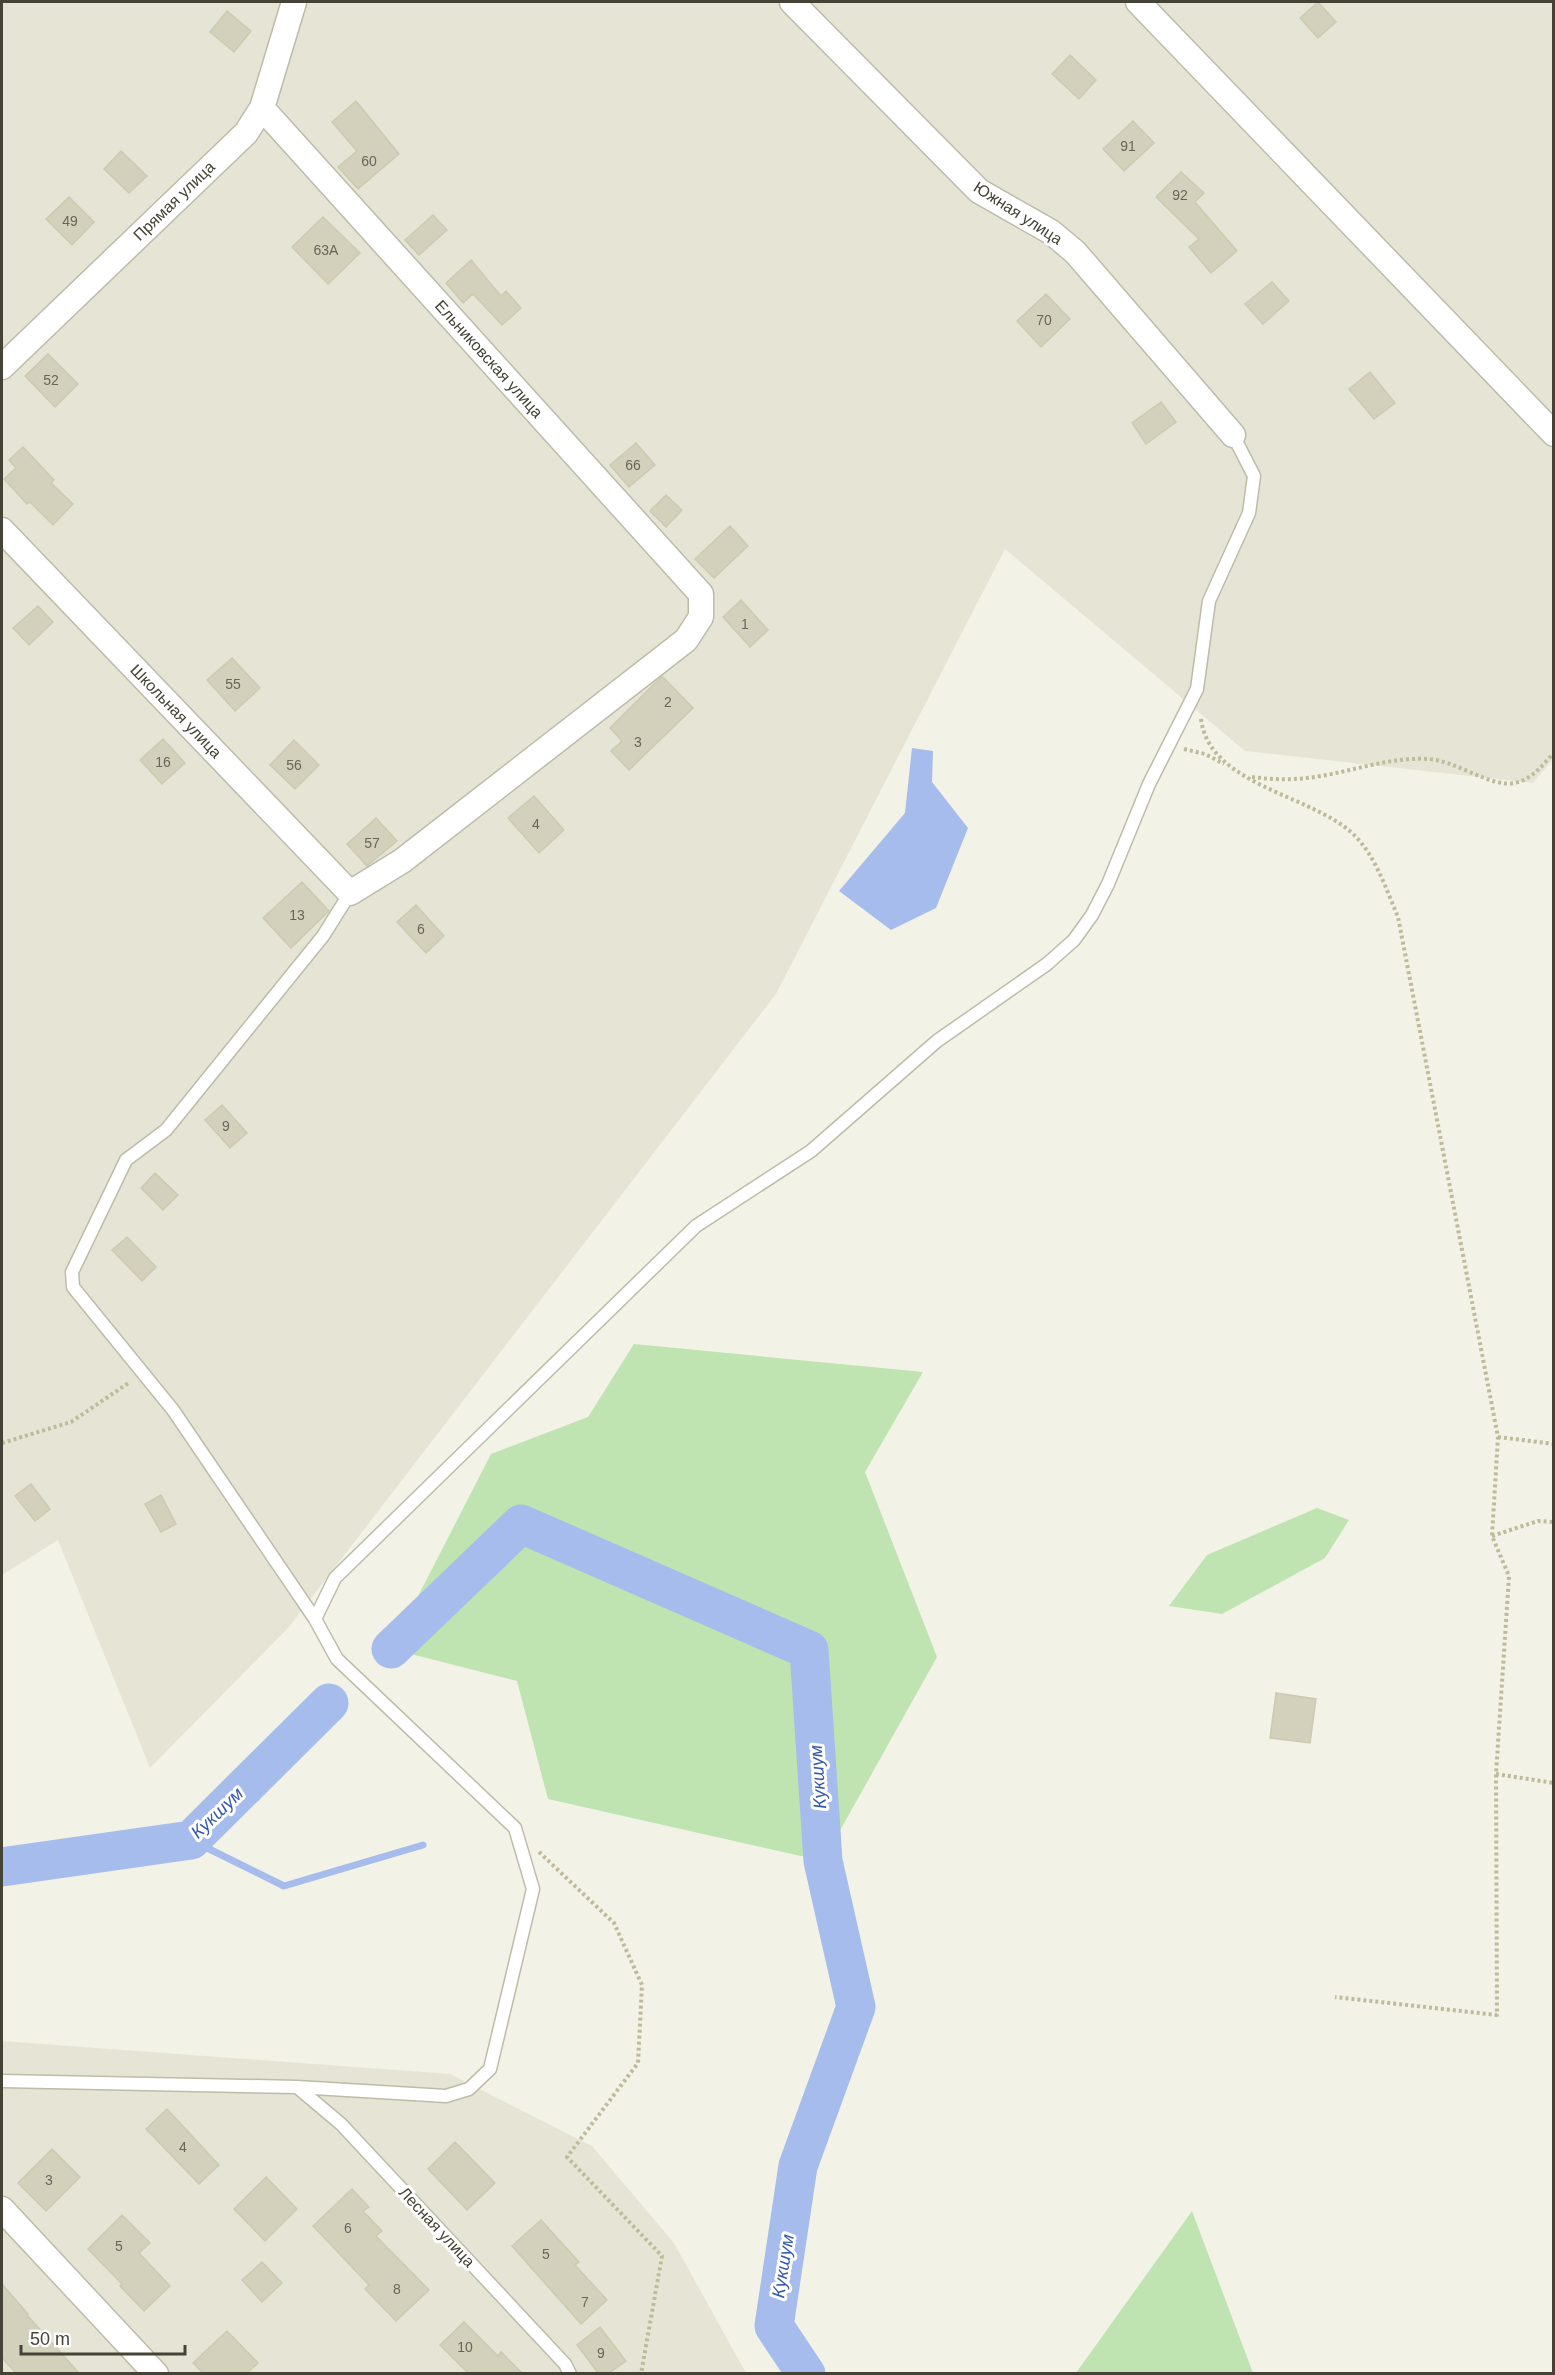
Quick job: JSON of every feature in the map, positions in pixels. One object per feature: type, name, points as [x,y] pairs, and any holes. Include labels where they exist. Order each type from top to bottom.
[{"type":"street","name":"Прямая улица","points":[[2,367],[246,133],[262,108],[294,2]]},
{"type":"street","name":"Южная улица","points":[[792,2],[979,191],[1052,232],[1075,252],[1233,435]]},
{"type":"street","points":[[1138,2],[1554,434]]},
{"type":"street","name":"Ельниковская улица","points":[[262,108],[701,594],[701,617],[686,640],[402,861],[350,893]]},
{"type":"street","name":"Школьная улица","points":[[2,530],[350,893]]},
{"type":"street","points":[[2,2209],[156,2373]]},
{"type":"lane","points":[[315,1618],[335,1578],[696,1226],[811,1151],[937,1041],[1047,964],[1074,940],[1092,915],[1108,884],[1149,784],[1197,689],[1209,601],[1249,513],[1254,476],[1233,435]]},
{"type":"lane","points":[[2,2081],[297,2087],[446,2096],[469,2089],[490,2069],[533,1889],[515,1828],[337,1659],[315,1618],[173,1410],[73,1287],[72,1272],[126,1160],[166,1131],[323,936],[350,893]]},
{"type":"lane","name":"Лесная улица","points":[[297,2087],[341,2124],[570,2373]]},
{"type":"path","points":[[1197,689],[1202,727],[1209,746],[1230,768]]},
{"type":"path","points":[[1164,756],[1177,749],[1190,749],[1330,818],[1353,834],[1376,865],[1398,917],[1498,1437],[1492,1536],[1509,1576],[1496,1774],[1497,2015],[1335,1997]]},
{"type":"path","points":[[1248,777],[1278,780],[1315,777],[1398,759],[1431,759],[1462,767],[1498,782],[1513,784],[1530,778],[1554,753]]},
{"type":"path","points":[[2,1443],[71,1422],[142,1373]]},
{"type":"path","points":[[1498,1437],[1554,1444]]},
{"type":"path","points":[[1492,1536],[1538,1521],[1554,1522]]},
{"type":"path","points":[[1496,1774],[1554,1783]]},
{"type":"path","points":[[515,1828],[614,1923],[642,1985],[638,2063],[567,2157],[662,2256],[641,2373]]},
{"type":"shaded area","points":[[2,2],[1553,2],[1554,758],[1533,783],[1245,751],[1005,549],[776,994],[289,1627],[150,1768],[58,1540],[2,1575]]},
{"type":"shaded area","points":[[2,2041],[450,2074],[592,2146],[674,2243],[746,2373],[2,2373]]},
{"type":"green space","points":[[634,1344],[923,1372],[865,1472],[937,1657],[823,1861],[548,1799],[517,1681],[391,1649],[491,1454],[588,1417]]},
{"type":"green space","points":[[1317,1508],[1349,1520],[1325,1558],[1222,1614],[1169,1606],[1207,1555]]},
{"type":"green space","points":[[1192,2211],[1253,2373],[1076,2373]]},
{"type":"water","points":[[912,748],[933,751],[932,782],[968,828],[936,908],[891,930],[839,891],[905,813]]},
{"type":"building","points":[[1318,2],[1336,22],[1318,38],[1300,18]]},
{"type":"building","points":[[227,11],[251,31],[234,52],[210,32]]},
{"type":"building","points":[[1070,55],[1096,80],[1079,99],[1052,74]]},
{"type":"building","points":[[356,101],[399,154],[358,189],[338,167],[357,151],[332,122]]},
{"type":"building","points":[[1133,121],[1154,143],[1124,171],[1103,149]]},
{"type":"building","points":[[121,151],[147,176],[129,193],[104,169]]},
{"type":"building","points":[[1181,172],[1204,193],[1195,202],[1237,251],[1211,273],[1189,247],[1199,239],[1156,197]]},
{"type":"building","points":[[69,197],[94,222],[72,245],[46,219]]},
{"type":"building","points":[[433,215],[447,230],[419,255],[405,240]]},
{"type":"building","points":[[323,217],[360,253],[328,284],[292,247]]},
{"type":"building","points":[[471,260],[501,296],[506,291],[521,308],[502,325],[473,294],[463,303],[446,283]]},
{"type":"building","points":[[1272,282],[1289,301],[1263,324],[1245,304]]},
{"type":"building","points":[[1046,294],[1070,319],[1041,347],[1017,321]]},
{"type":"building","points":[[48,354],[78,384],[55,407],[25,376]]},
{"type":"building","points":[[1370,372],[1395,403],[1374,419],[1349,389]]},
{"type":"building","points":[[1161,402],[1176,422],[1146,444],[1132,423]]},
{"type":"building","points":[[636,443],[655,465],[629,487],[610,465]]},
{"type":"building","points":[[23,447],[54,480],[51,483],[73,504],[53,525],[30,502],[27,504],[4,479],[16,468],[9,460]]},
{"type":"building","points":[[666,495],[682,510],[666,527],[650,511]]},
{"type":"building","points":[[730,526],[748,546],[714,578],[695,559]]},
{"type":"building","points":[[741,600],[768,630],[750,647],[723,617]]},
{"type":"building","points":[[38,606],[53,622],[29,645],[13,628]]},
{"type":"building","points":[[232,658],[260,688],[235,711],[207,680]]},
{"type":"building","points":[[662,676],[693,708],[629,770],[611,751],[622,741],[610,728]]},
{"type":"building","points":[[163,739],[185,763],[162,784],[140,760]]},
{"type":"building","points":[[294,740],[319,765],[295,789],[270,765]]},
{"type":"building","points":[[534,796],[564,830],[539,853],[508,818]]},
{"type":"building","points":[[376,818],[397,841],[367,866],[347,844]]},
{"type":"building","points":[[302,882],[329,911],[291,948],[263,918]]},
{"type":"building","points":[[416,905],[444,936],[426,953],[397,922]]},
{"type":"building","points":[[222,1105],[247,1133],[230,1148],[205,1120]]},
{"type":"building","points":[[155,1173],[178,1195],[163,1210],[141,1188]]},
{"type":"building","points":[[127,1237],[156,1267],[142,1281],[112,1250]]},
{"type":"building","points":[[31,1484],[50,1509],[35,1521],[15,1496]]},
{"type":"building","points":[[161,1495],[176,1524],[161,1532],[145,1504]]},
{"type":"building","points":[[1276,1693],[1316,1699],[1310,1743],[1270,1738]]},
{"type":"building","points":[[167,2109],[219,2165],[199,2184],[146,2129]]},
{"type":"building","points":[[455,2142],[495,2183],[467,2210],[428,2169]]},
{"type":"building","points":[[52,2149],[80,2177],[46,2211],[18,2183]]},
{"type":"building","points":[[266,2177],[297,2209],[265,2241],[234,2209]]},
{"type":"building","points":[[352,2189],[369,2207],[363,2211],[382,2231],[376,2236],[429,2290],[396,2321],[365,2289],[369,2285],[313,2226]]},
{"type":"building","points":[[122,2215],[150,2243],[139,2253],[170,2286],[144,2311],[88,2249]]},
{"type":"building","points":[[541,2220],[579,2262],[575,2265],[607,2300],[581,2324],[512,2246]]},
{"type":"building","points":[[262,2262],[282,2283],[262,2302],[242,2280]]},
{"type":"building","points":[[2,2284],[79,2373],[16,2373],[2,2358]]},
{"type":"building","points":[[464,2322],[498,2356],[501,2352],[522,2373],[468,2373],[440,2345]]},
{"type":"building","points":[[600,2327],[626,2361],[609,2373],[598,2373],[577,2345]]},
{"type":"building","points":[[227,2331],[258,2363],[247,2373],[203,2373],[193,2363]]},
{"type":"waterway","name":"Кукшум","points":[[391,1649],[521,1524],[809,1650],[823,1861],[856,2007],[798,2166],[774,2326],[806,2374]]},
{"type":"waterway","name":"Кукшум","points":[[2,1867],[191,1840],[329,1703]]},
{"type":"waterway","points":[[191,1840],[284,1886],[423,1845]]}]
